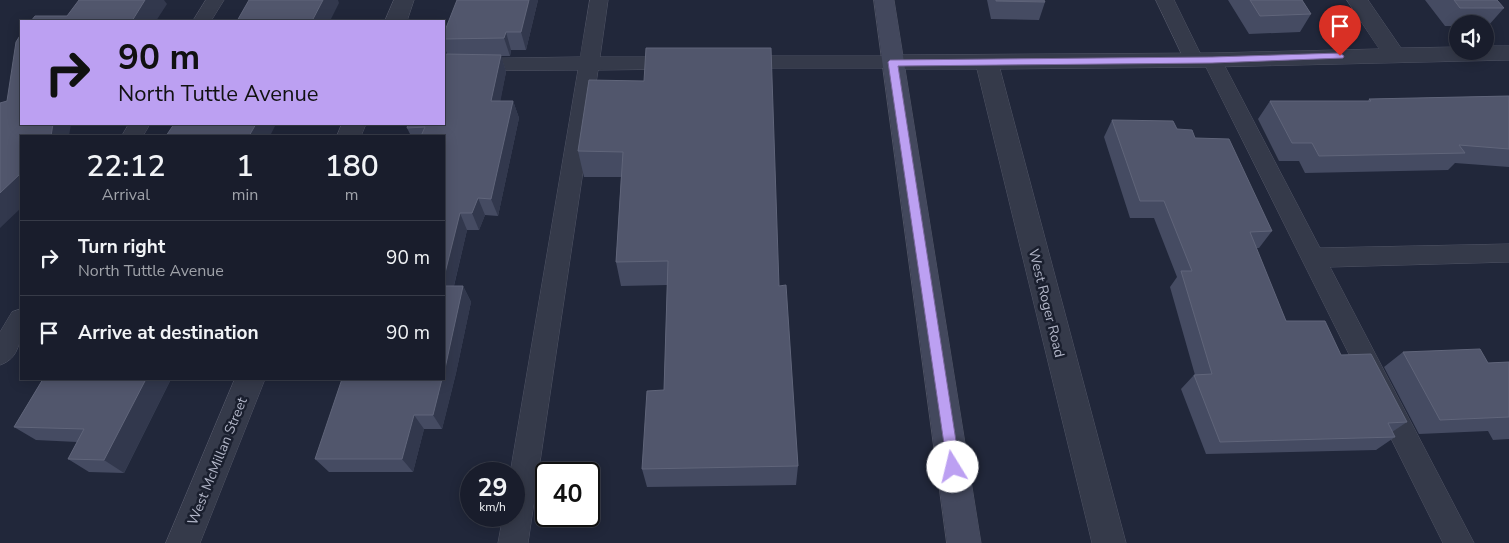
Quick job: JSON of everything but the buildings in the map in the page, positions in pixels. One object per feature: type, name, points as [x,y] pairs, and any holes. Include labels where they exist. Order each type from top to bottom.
[{"type":"street","points":[[396,20],[404,0]]},
{"type":"street","points":[[884,0],[964,543]]},
{"type":"street","points":[[1357,0],[1394,54]]},
{"type":"street","points":[[893,62],[1203,60],[1509,52]]},
{"type":"street","name":"West Roger Road","points":[[986,62],[1109,543]]},
{"type":"street","name":"West McMillan Street","points":[[183,543],[250,380]]},
{"type":"lane","points":[[203,20],[215,0]]},
{"type":"lane","points":[[513,543],[600,0]]},
{"type":"lane","points":[[1165,0],[1203,60],[1315,258],[1459,543]]},
{"type":"lane","points":[[445,65],[698,62]]},
{"type":"lane","points":[[718,62],[893,62]]},
{"type":"lane","points":[[1315,258],[1509,253]]},
{"type":"lane","points":[[0,354],[20,321]]},
{"type":"route","points":[[953,467],[893,62],[1212,60],[1340,56]]}]
